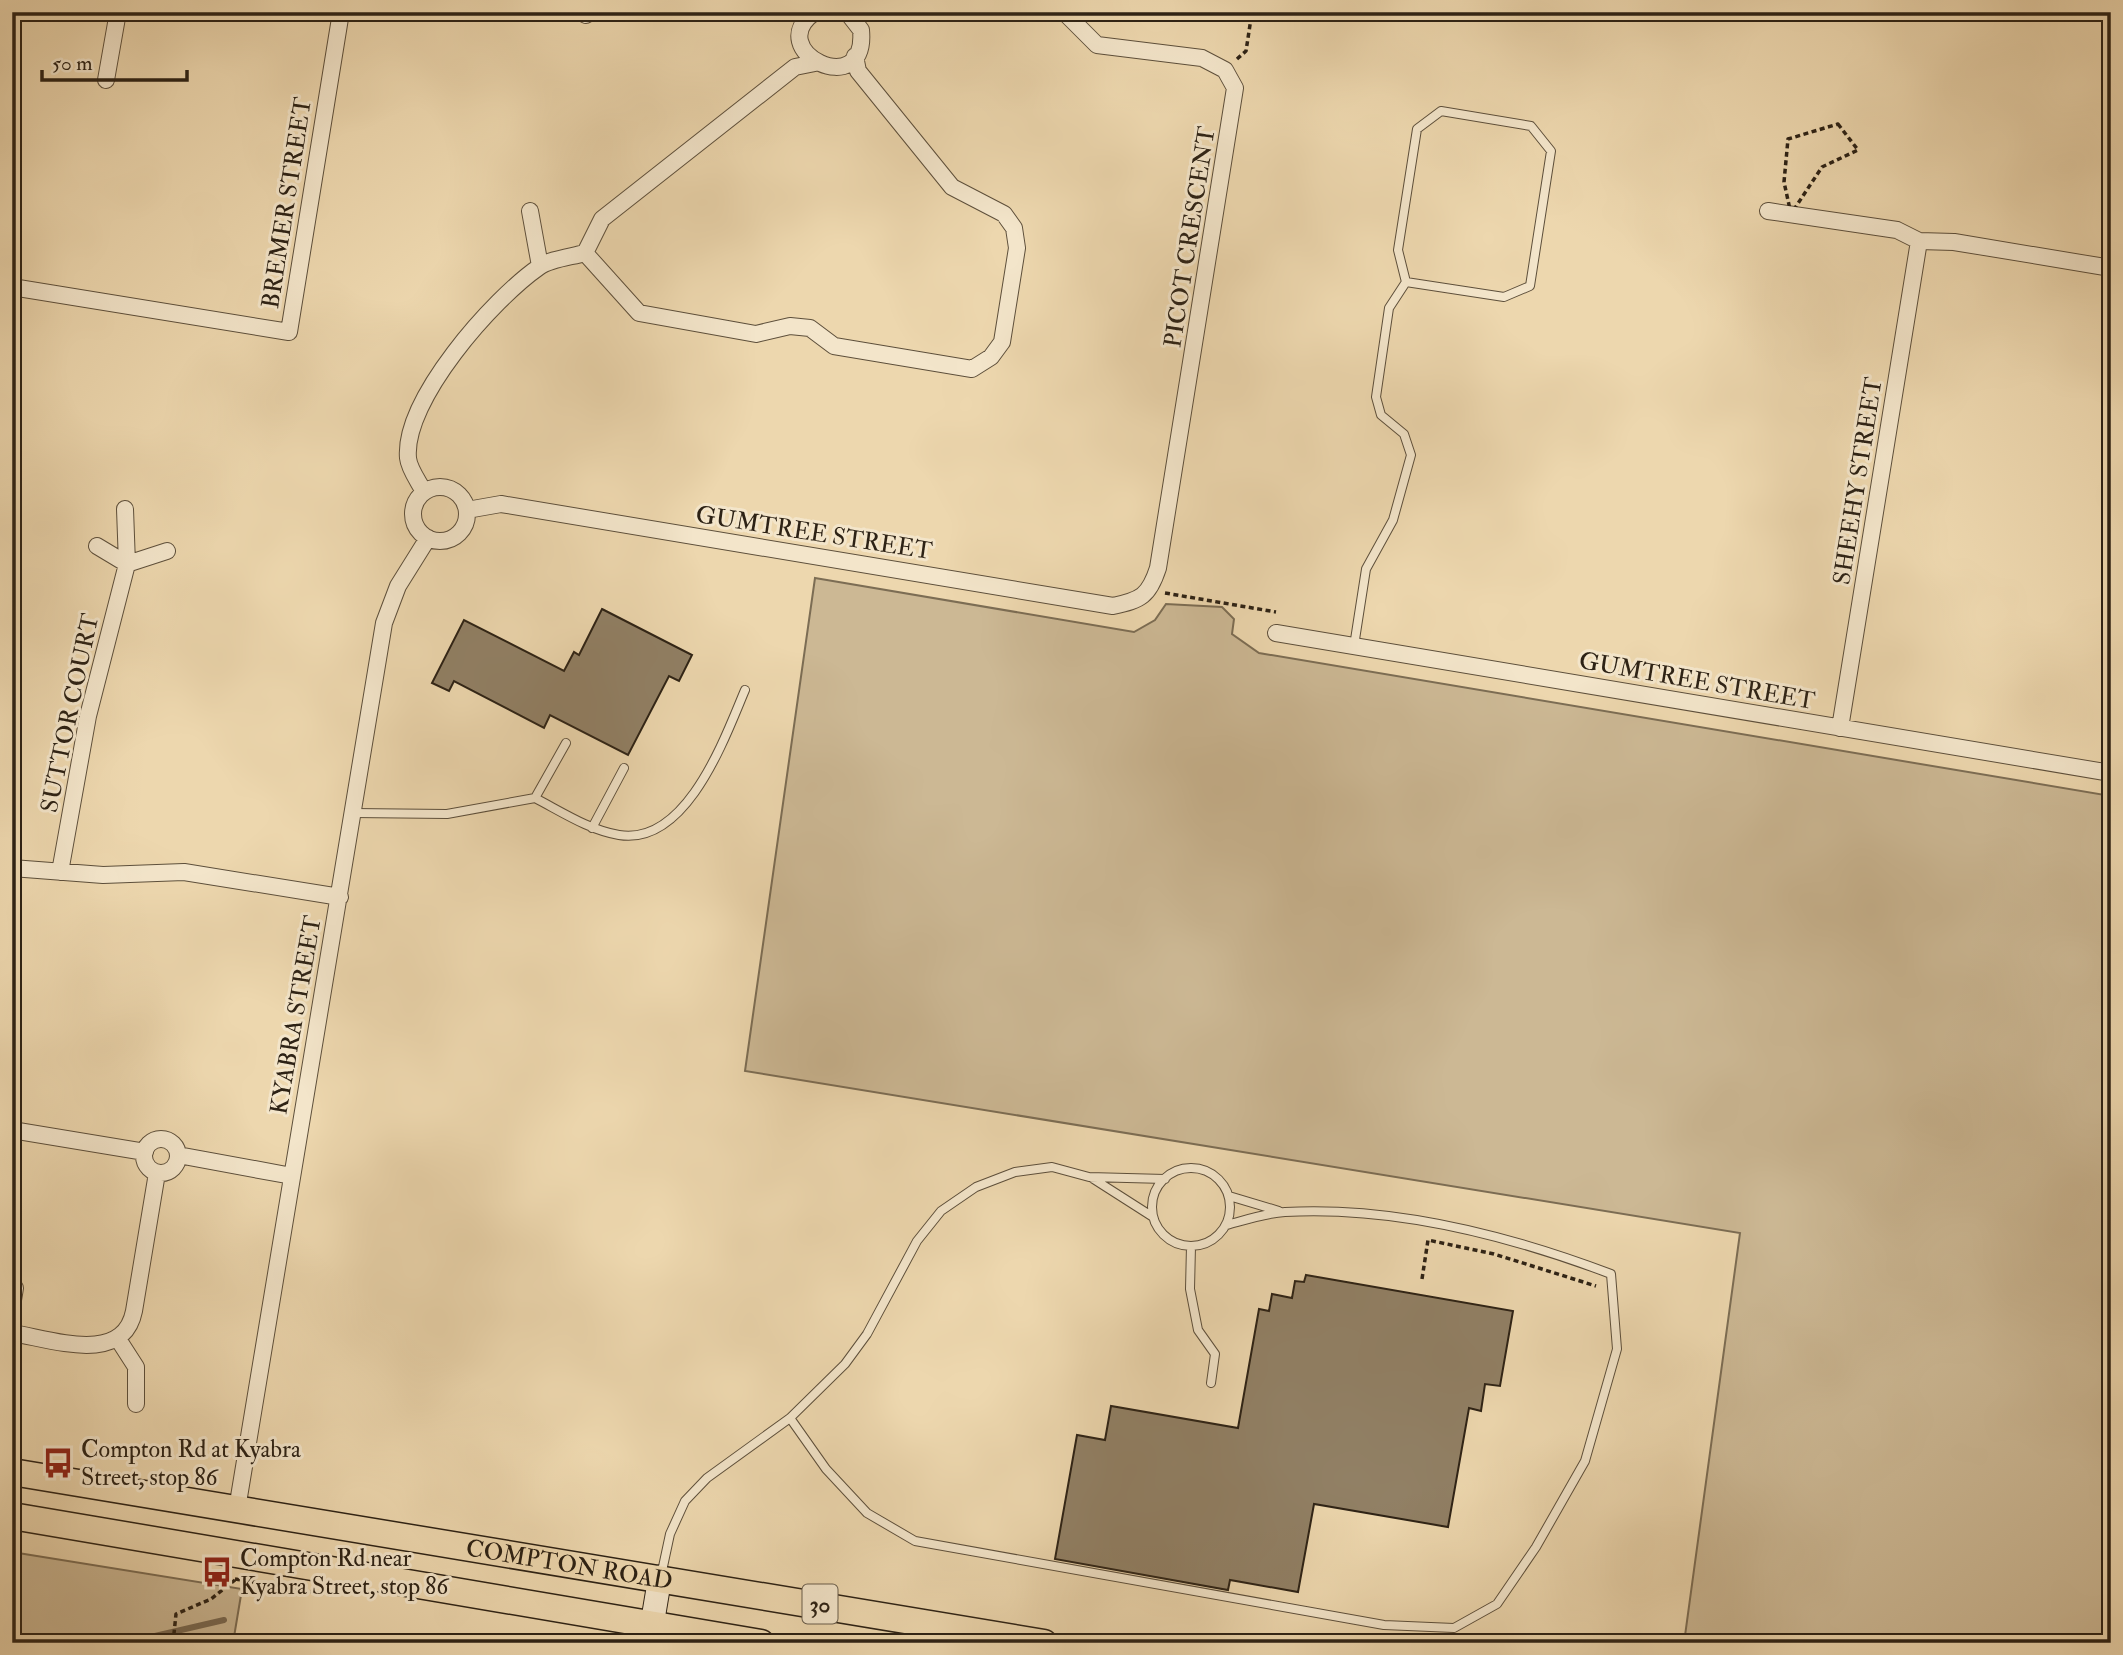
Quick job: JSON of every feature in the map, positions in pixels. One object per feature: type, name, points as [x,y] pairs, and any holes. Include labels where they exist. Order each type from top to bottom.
[{"type":"main road","name":"COMPTON ROAD","points":[[12,1472],[660,1577],[1044,1643]]},
{"type":"main road","name":"COMPTON ROAD","points":[[12,1516],[598,1617],[650,1634],[761,1643]]},
{"type":"main road","points":[[598,1617],[610,1643]]},
{"type":"street","points":[[106,80],[118,12]]},
{"type":"street","name":"BREMER STREET","points":[[12,287],[289,332],[341,12]]},
{"type":"street","points":[[1064,12],[1097,46],[1202,58],[1225,70]]},
{"type":"street","points":[[585,253],[639,313],[756,334],[790,326],[810,328],[834,346],[972,369],[991,358],[1002,342],[1017,248],[1014,228],[1004,214],[952,187],[857,63],[860,30],[849,14]]},
{"type":"street","points":[[795,67],[803,49],[802,31],[807,16]]},
{"type":"street","points":[[803,49],[815,63],[823,66],[857,63]]},
{"type":"street","points":[[424,492],[408,461],[409,438],[420,408],[443,367],[479,322],[540,266],[585,253],[603,219],[795,67],[815,63]]},
{"type":"street","name":"PICOT CRESCENT","points":[[1151,590],[1158,568],[1233,114],[1235,88],[1225,70]]},
{"type":"street","points":[[530,211],[540,266]]},
{"type":"street","points":[[1768,211],[1897,230],[1919,241],[1954,242],[2111,268]]},
{"type":"street","name":"SHEEHY STREET","points":[[1840,728],[1919,241]]},
{"type":"street","points":[[439,487],[448,488],[461,498],[467,510],[466,522],[456,535],[440,540],[428,538],[419,530],[413,514],[414,506],[424,492],[439,487]]},
{"type":"street","name":"GUMTREE STREET","points":[[467,510],[501,505],[1113,606],[1134,602],[1151,590]]},
{"type":"street","name":"SUTTOR COURT","points":[[60,872],[88,716],[127,564],[125,509]]},
{"type":"street","name":"KYABRA STREET","points":[[237,1509],[312,1042],[340,897],[384,623],[398,586],[428,538]]},
{"type":"street","points":[[97,546],[127,564],[167,551]]},
{"type":"street","name":"GUMTREE STREET","points":[[1276,633],[2111,773]]},
{"type":"street","points":[[12,868],[60,872],[184,872],[340,897]]},
{"type":"street","points":[[12,1130],[145,1152]]},
{"type":"street","points":[[163,1140],[174,1146],[178,1155],[172,1170],[157,1173],[148,1167],[145,1152],[150,1143],[163,1140]]},
{"type":"street","points":[[178,1155],[292,1176]]},
{"type":"street","points":[[12,1333],[89,1345],[105,1345],[118,1339],[132,1322],[157,1173]]},
{"type":"street","points":[[12,1306],[15,1288]]},
{"type":"street","points":[[118,1339],[136,1367],[135,1404]]},
{"type":"street","points":[[650,1634],[660,1577]]},
{"type":"lane","points":[[1354,646],[1366,569],[1393,520],[1411,455],[1404,434],[1381,415],[1376,397],[1389,308],[1406,282],[1398,250],[1417,129],[1441,111],[1531,126],[1551,151],[1530,286],[1504,298],[1406,282]]},
{"type":"lane","points":[[353,813],[447,814],[536,798],[592,828],[621,835],[637,835],[666,821],[708,776],[746,691]]},
{"type":"lane","points":[[536,798],[566,743]]},
{"type":"lane","points":[[592,828],[624,768]]},
{"type":"lane","points":[[660,1577],[670,1534],[685,1501],[708,1478],[790,1418],[845,1364],[867,1334],[917,1241],[941,1211],[976,1186],[1015,1172],[1052,1167],[1089,1177],[1165,1179]]},
{"type":"lane","points":[[1089,1177],[1153,1217],[1167,1238],[1191,1246],[1213,1240],[1227,1225],[1230,1214],[1229,1196],[1223,1183],[1204,1170],[1184,1169],[1165,1179],[1155,1193],[1153,1217]]},
{"type":"lane","points":[[1229,1196],[1282,1212]]},
{"type":"lane","points":[[790,1418],[826,1469],[867,1513],[915,1541],[1384,1625],[1454,1628],[1497,1604],[1535,1547],[1585,1461],[1617,1349],[1611,1274],[1473,1231],[1382,1215],[1282,1212],[1227,1225]]},
{"type":"lane","points":[[1191,1246],[1190,1289],[1198,1330],[1215,1354],[1211,1383]]},
{"type":"path","points":[[1225,70],[1246,51],[1252,12]]},
{"type":"path","points":[[1838,124],[1858,150],[1822,167],[1791,214],[1784,183],[1788,139],[1838,124]]},
{"type":"path","points":[[1151,590],[1276,612]]},
{"type":"path","points":[[1422,1279],[1429,1240],[1493,1254],[1596,1286]]},
{"type":"path","points":[[173,1643],[176,1614],[211,1599],[235,1579],[241,1554]]},
{"type":"shaded area","points":[[815,578],[1134,632],[1155,620],[1166,604],[1222,607],[1234,619],[1232,634],[1259,653],[2111,796],[2111,1643],[1684,1643],[1740,1233],[745,1071]]},
{"type":"shaded area","points":[[12,1552],[242,1589],[233,1643],[12,1643]]},
{"type":"building","points":[[602,609],[692,655],[679,681],[669,676],[628,755],[550,715],[544,728],[454,681],[449,691],[432,683],[464,620],[564,671],[574,652],[579,655]]},
{"type":"building","points":[[1306,1275],[1513,1311],[1500,1386],[1485,1384],[1481,1411],[1469,1408],[1448,1527],[1314,1504],[1298,1592],[1230,1580],[1228,1590],[1055,1559],[1077,1435],[1105,1440],[1111,1406],[1238,1428],[1259,1309],[1269,1311],[1272,1294],[1292,1298],[1295,1281],[1304,1282]]},
{"type":"waterway","points":[[149,1643],[155,1636],[224,1620]]},
{"type":"place","name":"Compton Rd at Kyabra Street, stop 86","points":[[58,1463]]},
{"type":"place","name":"Compton Rd near Kyabra Street, stop 86","points":[[217,1572]]}]
